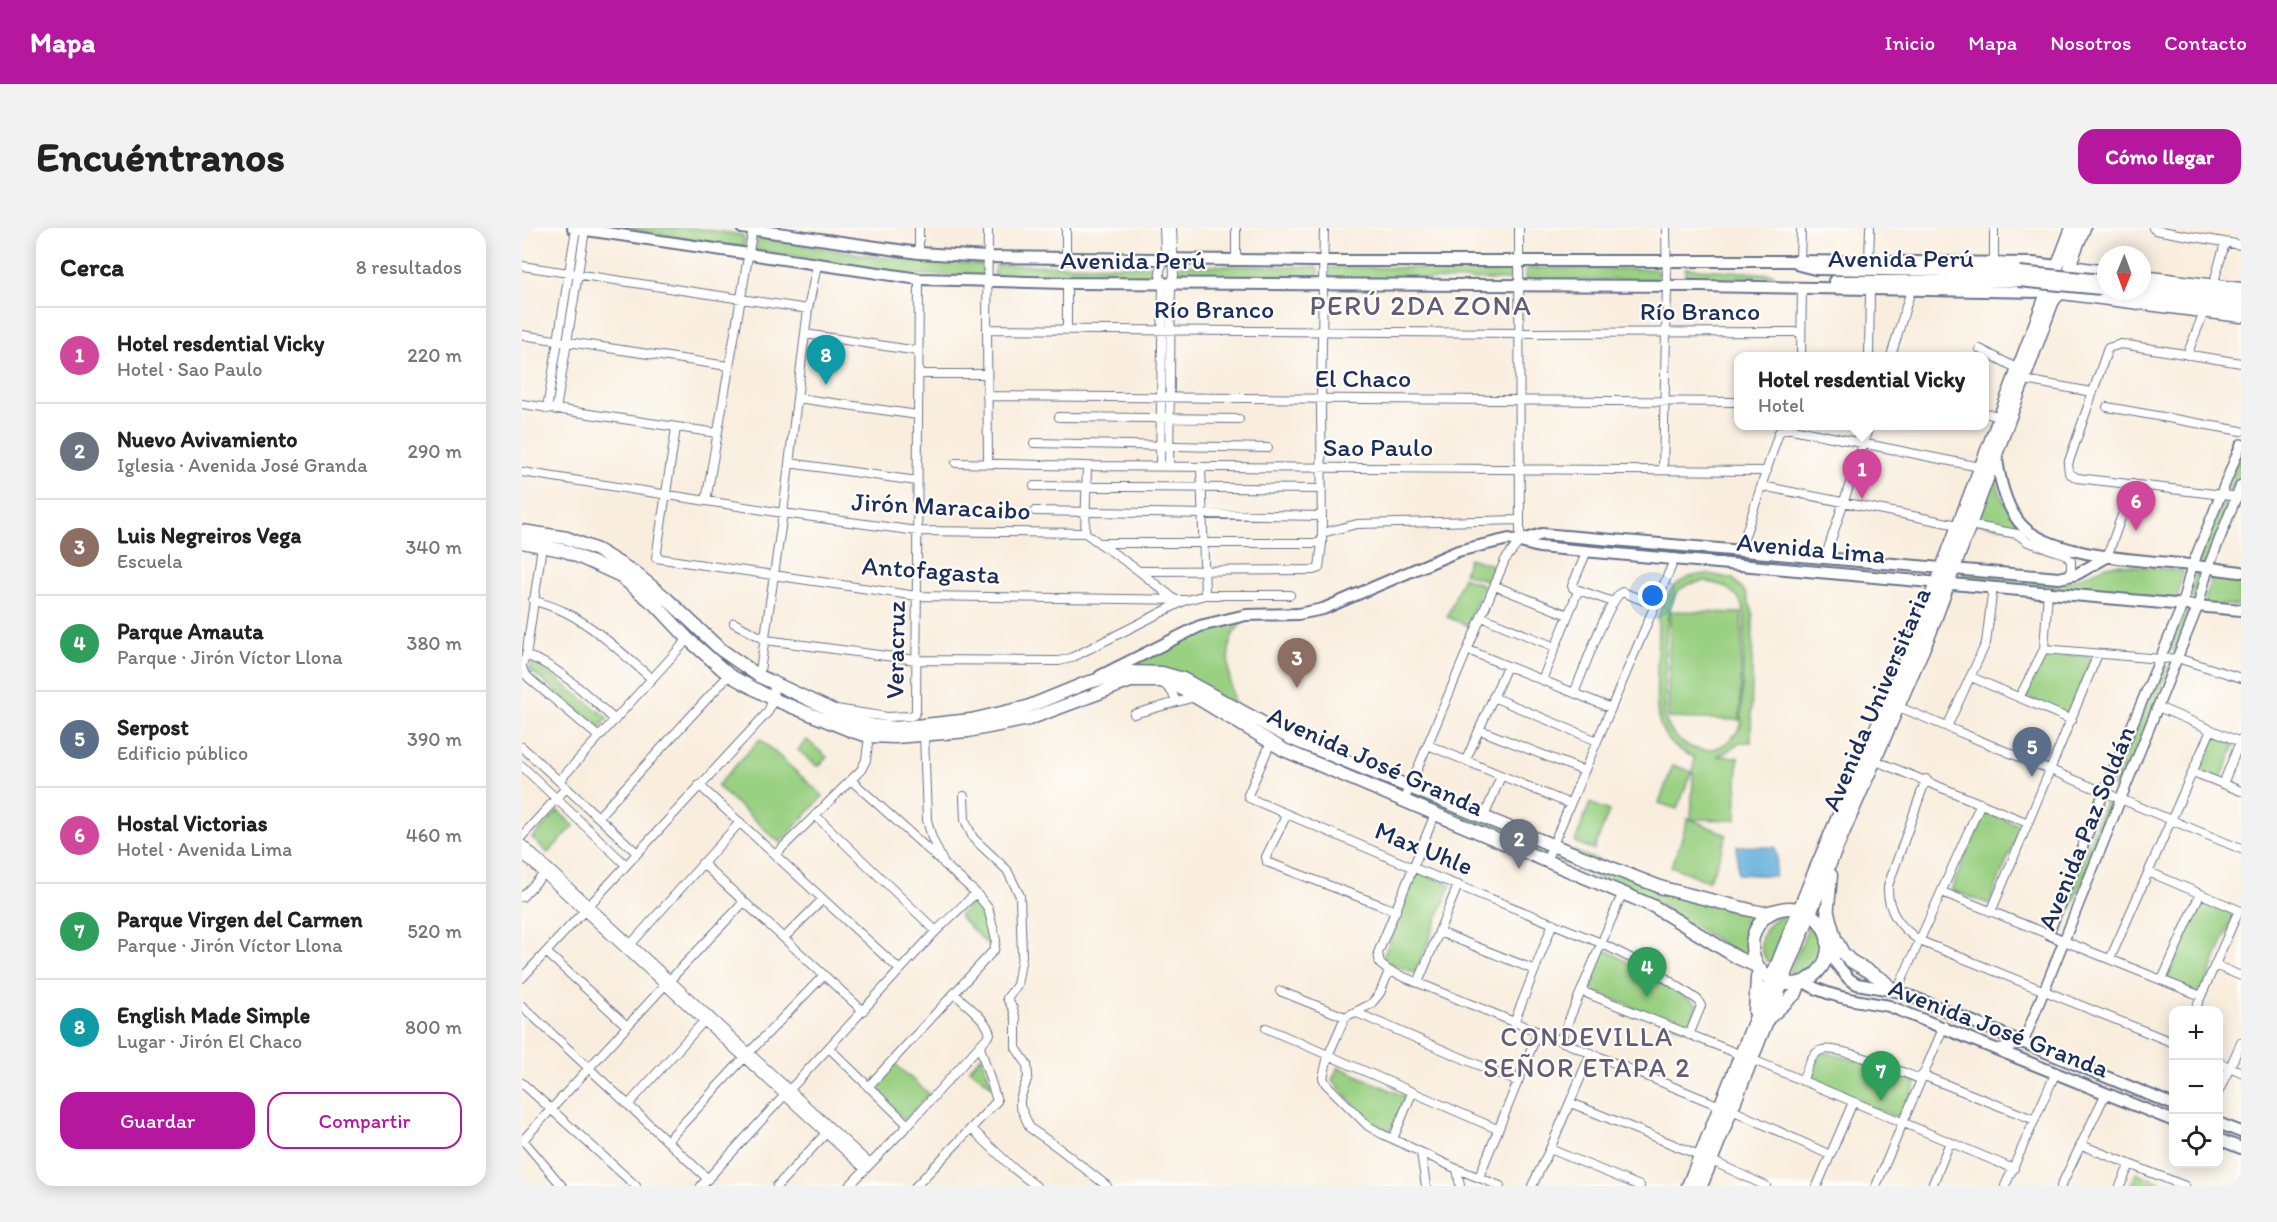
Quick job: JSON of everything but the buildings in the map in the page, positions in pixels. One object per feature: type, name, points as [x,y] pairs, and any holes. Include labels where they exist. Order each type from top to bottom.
[{"type":"main road","name":"Avenida Perú","points":[[579,228],[920,279],[988,282],[1520,284],[2047,291]]},
{"type":"main road","name":"Avenida Universitaria","points":[[1805,910],[1813,875],[1919,628],[1936,582],[1948,568],[1996,452],[2047,291],[2072,228]]},
{"type":"main road","name":"Avenida Universitaria","points":[[1964,525],[1980,467],[2052,303],[2069,282],[2072,258],[2084,228]]},
{"type":"main road","name":"Avenida Perú","points":[[749,229],[919,253],[987,257],[1324,261],[1869,261],[2057,266]]},
{"type":"main road","name":"Avenida Perú","points":[[1784,261],[1815,269],[2097,282]]},
{"type":"main road","name":"Avenida Perú","points":[[2071,267],[2097,279]]},
{"type":"main road","name":"Avenida Perú","points":[[1696,286],[1775,281],[2019,277]]},
{"type":"main road","points":[[2151,278],[2241,289]]},
{"type":"main road","points":[[2151,287],[2241,299]]},
{"type":"main road","points":[[2062,293],[2241,316]]},
{"type":"main road","points":[[2151,296],[2241,308]]},
{"type":"main road","points":[[1996,452],[1999,474],[2008,503],[2019,523],[2041,538],[2070,549],[2107,557],[2241,572]]},
{"type":"main road","name":"Avenida José Granda","points":[[522,531],[567,538],[597,550],[635,573],[666,598],[720,649],[759,676],[855,721],[896,728],[971,720],[1027,707],[1086,683],[1129,672],[1162,673],[1183,679],[1292,739],[1663,888],[1764,913],[1781,909],[1805,910]]},
{"type":"main road","name":"Avenida Lima","points":[[1520,541],[1542,534],[2059,578],[2080,572],[2107,557]]},
{"type":"main road","name":"Avenida Lima","points":[[1086,683],[1216,620],[1246,615],[1298,614],[1323,609],[1458,551],[1509,539],[1539,547],[2241,610]]},
{"type":"main road","name":"Avenida José Granda","points":[[522,542],[566,551],[618,575],[659,608],[688,639],[729,675],[773,699],[852,731],[869,735],[924,735],[968,731],[1029,719],[1131,681],[1161,681],[1179,687],[1271,742],[1655,907],[1758,968],[1777,982]]},
{"type":"main road","name":"Avenida Universitaria","points":[[1688,1186],[1705,1158],[1746,1057],[1755,1023],[1777,982],[1805,910],[1833,856],[1899,707],[1949,584],[1948,568]]},
{"type":"main road","points":[[1768,1019],[1822,965],[1828,949],[1827,909],[1833,856]]},
{"type":"main road","points":[[1755,1023],[1758,968],[1753,949],[1755,935],[1763,920],[1796,898],[1813,875]]},
{"type":"main road","points":[[1827,909],[1835,938],[1843,953],[1851,961],[1883,980],[1895,991]]},
{"type":"main road","points":[[1805,910],[1822,924],[1827,936]]},
{"type":"main road","name":"Avenida José Granda","points":[[1827,936],[1836,962],[1849,979],[1867,986],[1895,991],[2169,1103]]},
{"type":"main road","name":"Avenida Universitaria","points":[[1746,1057],[1768,1019],[1777,982]]},
{"type":"main road","points":[[1777,982],[1802,984]]},
{"type":"main road","name":"Avenida José Granda","points":[[1802,984],[1849,998],[1889,1006],[1944,1026],[2169,1119]]},
{"type":"main road","points":[[2223,1125],[2241,1132]]},
{"type":"main road","points":[[2223,1141],[2241,1148]]},
{"type":"main road","name":"Avenida Universitaria","points":[[1701,1186],[1705,1158]]},
{"type":"street","points":[[547,409],[556,340],[579,228]]},
{"type":"street","points":[[556,410],[578,275],[579,228]]},
{"type":"street","points":[[919,253],[920,228]]},
{"type":"street","points":[[988,228],[988,463]]},
{"type":"street","points":[[1066,228],[1066,258]]},
{"type":"street","points":[[1164,228],[1168,259],[1174,276],[1167,283],[1165,466]]},
{"type":"street","points":[[1167,283],[1159,276],[1160,266],[1168,259],[1172,228]]},
{"type":"street","points":[[1236,228],[1236,260]]},
{"type":"street","points":[[1139,571],[1313,570],[1319,568],[1322,543],[1321,398],[1324,228]]},
{"type":"street","points":[[1404,801],[1468,650],[1472,634],[1482,617],[1505,560],[1520,541],[1519,228]]},
{"type":"street","points":[[1663,470],[1666,228]]},
{"type":"street","points":[[1800,228],[1800,261]]},
{"type":"street","points":[[1869,261],[1870,228]]},
{"type":"street","points":[[1994,228],[1994,263]]},
{"type":"street","points":[[706,501],[739,300],[749,253],[749,229]]},
{"type":"street","points":[[2154,229],[2241,245]]},
{"type":"street","points":[[2213,286],[2225,243]]},
{"type":"street","points":[[758,691],[808,309],[817,265]]},
{"type":"street","points":[[522,266],[808,309]]},
{"type":"street","name":"Veracruz","points":[[826,707],[887,717],[914,715],[916,711],[920,279]]},
{"type":"street","points":[[1066,328],[1067,283]]},
{"type":"street","points":[[1801,352],[1802,287]]},
{"type":"street","points":[[1869,352],[1870,289]]},
{"type":"street","points":[[1892,352],[1911,290]]},
{"type":"street","points":[[2187,355],[2204,312]]},
{"type":"street","name":"Río Branco","points":[[987,329],[1520,333],[1802,332]]},
{"type":"street","points":[[805,334],[918,351]]},
{"type":"street","points":[[522,335],[728,366]]},
{"type":"street","points":[[2239,496],[2077,478],[2069,473],[2068,464],[2108,348],[2121,344],[2241,363]]},
{"type":"street","points":[[1980,349],[1985,352]]},
{"type":"street","points":[[1989,355],[2021,375],[2092,392]]},
{"type":"street","points":[[918,374],[987,374]]},
{"type":"street","name":"El Chaco","points":[[987,396],[1734,402]]},
{"type":"street","points":[[797,398],[918,416]]},
{"type":"street","points":[[522,405],[717,434]]},
{"type":"street","points":[[2107,407],[2241,431]]},
{"type":"street","points":[[1989,414],[2001,417]]},
{"type":"street","points":[[1059,417],[1239,419]]},
{"type":"street","points":[[664,495],[676,428]]},
{"type":"street","points":[[1740,551],[1779,432],[1783,430]]},
{"type":"street","points":[[1807,430],[1863,444],[1980,467]]},
{"type":"street","points":[[1825,558],[1868,430]]},
{"type":"street","points":[[1034,443],[1268,448]]},
{"type":"street","name":"Avenida Paz Soldán","points":[[2048,934],[2104,792],[2183,604],[2192,566],[2241,444]]},
{"type":"street","name":"Sao Paulo","points":[[956,462],[1087,466],[1767,471]]},
{"type":"street","points":[[789,463],[917,481]]},
{"type":"street","points":[[1087,466],[1084,533],[1173,598]]},
{"type":"street","points":[[1201,467],[1204,595]]},
{"type":"street","name":"Jirón Maracaibo","points":[[522,472],[783,513],[917,531],[1084,533]]},
{"type":"street","points":[[2107,557],[2133,484]]},
{"type":"street","name":"Avenida Paz Soldán","points":[[2023,1043],[2198,606],[2208,568],[2239,496],[2241,485]]},
{"type":"street","points":[[1034,486],[1322,489]]},
{"type":"street","points":[[1762,486],[1842,503],[2041,538]]},
{"type":"street","name":"Antofagasta","points":[[664,495],[656,558],[917,596],[1187,600],[1204,595],[1290,595]]},
{"type":"street","points":[[1035,511],[1322,516]]},
{"type":"street","points":[[1322,533],[1357,524],[1520,520]]},
{"type":"street","points":[[2017,534],[2028,542],[2065,554],[2071,561],[2071,575]]},
{"type":"street","points":[[1099,543],[1322,543]]},
{"type":"street","points":[[542,546],[526,656],[522,666],[524,673],[599,737]]},
{"type":"street","points":[[1587,550],[1572,586],[1578,591],[1613,602]]},
{"type":"street","points":[[1546,861],[1675,558]]},
{"type":"street","points":[[1495,586],[1568,615]]},
{"type":"street","points":[[1947,727],[1986,643],[1993,587]]},
{"type":"street","points":[[1542,680],[1578,591]]},
{"type":"street","points":[[2019,698],[2044,650],[2048,591]]},
{"type":"street","points":[[1574,693],[1617,595],[1622,592],[1654,604]]},
{"type":"street","points":[[533,600],[574,617],[652,679]]},
{"type":"street","points":[[734,623],[766,640],[916,660],[1065,660],[1187,600]]},
{"type":"street","points":[[2198,606],[2241,615]]},
{"type":"street","points":[[1482,617],[1556,647]]},
{"type":"street","points":[[559,782],[688,639]]},
{"type":"street","points":[[1468,650],[1611,708]]},
{"type":"street","points":[[2044,650],[2161,659],[2177,658],[2241,678]]},
{"type":"street","points":[[1991,912],[2098,654]]},
{"type":"street","points":[[526,656],[552,669],[586,694],[615,720]]},
{"type":"street","points":[[1466,760],[1506,666]]},
{"type":"street","points":[[598,817],[729,675]]},
{"type":"street","points":[[1971,677],[2072,720]]},
{"type":"street","points":[[1161,681],[1169,689],[1176,702]]},
{"type":"street","points":[[522,978],[768,712],[773,699],[774,683]]},
{"type":"street","points":[[1134,714],[1197,696]]},
{"type":"street","points":[[1493,697],[1597,741]]},
{"type":"street","points":[[2158,706],[2240,741],[2223,784]]},
{"type":"street","points":[[1899,707],[2241,849]]},
{"type":"street","points":[[1480,730],[1584,771]]},
{"type":"street","points":[[2110,959],[2211,730]]},
{"type":"street","points":[[776,855],[852,781],[866,760],[869,735]]},
{"type":"street","points":[[924,735],[927,820],[932,838],[944,864]]},
{"type":"street","name":"Max Uhle","points":[[1271,742],[1248,795],[1252,800],[1601,943],[1652,969],[1698,1000],[1701,1005],[1689,1035]]},
{"type":"street","points":[[1428,745],[1570,804]]},
{"type":"street","points":[[522,747],[637,853]]},
{"type":"street","points":[[1876,760],[2028,823]]},
{"type":"street","points":[[522,766],[626,865]]},
{"type":"street","points":[[2193,772],[2241,791]]},
{"type":"street","points":[[1484,817],[1501,776]]},
{"type":"street","points":[[1926,779],[1892,873],[1888,899],[1897,921],[1908,933],[1920,941],[2043,992],[2169,1041]]},
{"type":"street","points":[[852,781],[976,893],[988,908],[996,940],[994,950],[868,1087]]},
{"type":"street","points":[[699,785],[900,970]]},
{"type":"street","points":[[522,836],[566,788]]},
{"type":"street","points":[[964,796],[965,820],[973,838],[1007,870],[1020,896],[1022,956],[1017,985],[1007,998],[1016,1020],[1016,1048],[1027,1064],[1028,1077],[1020,1099],[1020,1106],[1030,1128],[1107,1186]]},
{"type":"street","points":[[1895,991],[1920,941],[1981,803]]},
{"type":"street","points":[[1287,814],[1266,857],[1267,862],[1396,911]]},
{"type":"street","points":[[1435,814],[1378,953],[1380,964],[1389,971],[1725,1108],[1830,1155]]},
{"type":"street","points":[[816,815],[936,931]]},
{"type":"street","points":[[631,944],[740,822]]},
{"type":"street","points":[[522,844],[586,908],[868,1166]]},
{"type":"street","points":[[522,854],[631,944],[704,1021],[747,1055]]},
{"type":"street","points":[[702,863],[863,1011]]},
{"type":"street","points":[[2149,872],[2240,910],[2197,1006]]},
{"type":"street","points":[[522,897],[544,874]]},
{"type":"street","points":[[1418,983],[1458,885]]},
{"type":"street","points":[[1560,1041],[1623,892]]},
{"type":"street","points":[[1942,892],[2201,996]]},
{"type":"street","points":[[701,1186],[936,931],[976,893]]},
{"type":"street","points":[[2162,980],[2200,894]]},
{"type":"street","points":[[784,939],[823,899]]},
{"type":"street","points":[[562,1186],[523,1142],[524,1138],[744,902]]},
{"type":"street","points":[[1514,1023],[1553,923]]},
{"type":"street","points":[[1439,932],[1535,970]]},
{"type":"street","points":[[546,952],[627,1026]]},
{"type":"street","points":[[2215,965],[2241,976]]},
{"type":"street","points":[[1280,990],[1346,1017],[1371,1004],[1389,971]]},
{"type":"street","points":[[667,1141],[824,975]]},
{"type":"street","points":[[1581,991],[2014,1169]]},
{"type":"street","points":[[849,1186],[990,1034],[989,1029],[955,994]]},
{"type":"street","points":[[522,1006],[708,1179]]},
{"type":"street","points":[[1357,1013],[1518,1082]]},
{"type":"street","points":[[1346,1017],[1323,1072],[1326,1084],[1368,1126],[1421,1153],[1500,1186]]},
{"type":"street","points":[[628,1105],[704,1021]]},
{"type":"street","points":[[1876,1186],[1944,1026]]},
{"type":"street","points":[[1266,1028],[1497,1129]]},
{"type":"street","points":[[1479,1177],[1538,1032]]},
{"type":"street","points":[[1998,1049],[2023,1043]]},
{"type":"street","points":[[2223,1082],[2241,1043]]},
{"type":"street","points":[[916,1186],[997,1101],[980,1047]]},
{"type":"street","points":[[828,1048],[908,1125]]},
{"type":"street","points":[[1802,1081],[1813,1056],[1822,1050],[1836,1051],[1921,1077],[2035,1120]]},
{"type":"street","points":[[1532,1186],[1571,1103],[1591,1053]]},
{"type":"street","points":[[2223,1064],[2241,1072]]},
{"type":"street","points":[[2005,1186],[2056,1072]]},
{"type":"street","points":[[522,1083],[636,1186]]},
{"type":"street","points":[[1393,1138],[1412,1093]]},
{"type":"street","points":[[2061,1186],[2106,1093]]},
{"type":"street","points":[[1817,1186],[1853,1102]]},
{"type":"street","points":[[1571,1103],[1705,1158],[1762,1185]]},
{"type":"street","points":[[972,1129],[1013,1168],[1036,1186]]},
{"type":"street","points":[[777,1186],[829,1130]]},
{"type":"street","points":[[1935,1185],[1950,1142]]},
{"type":"street","points":[[2081,1145],[2185,1186]]},
{"type":"street","points":[[1550,1149],[1640,1186]]},
{"type":"street","points":[[1421,1153],[1426,1186]]},
{"type":"street","points":[[2120,1186],[2130,1164]]},
{"type":"street","points":[[1457,1169],[1460,1186]]},
{"type":"green space","points":[[621,228],[695,228],[742,235],[745,240],[744,245],[740,247]]},
{"type":"green space","points":[[757,239],[879,257],[981,264],[984,272],[981,276],[921,275],[888,271],[758,250]]},
{"type":"green space","points":[[996,265],[1155,266],[1157,271],[1155,277],[996,276],[994,273]]},
{"type":"green space","points":[[1181,265],[1316,267],[1319,270],[1319,276],[1317,278],[1180,277],[1178,268]]},
{"type":"green space","points":[[1334,267],[1515,269],[1517,277],[1513,280],[1331,279],[1329,271]]},
{"type":"green space","points":[[1529,268],[1656,269],[1659,274],[1655,280],[1528,280],[1525,278],[1525,271]]},
{"type":"green space","points":[[1685,268],[1774,274],[1774,276],[1685,281]]},
{"type":"green space","points":[[2241,452],[2241,478],[2235,493],[2227,492]]},
{"type":"green space","points":[[1994,475],[2002,498],[2022,530],[1976,523]]},
{"type":"green space","points":[[2223,500],[2231,501],[2206,564],[2197,562]]},
{"type":"green space","points":[[1469,558],[1492,565],[1488,581],[1464,573]]},
{"type":"green space","points":[[2120,564],[2183,571],[2177,599],[1962,579],[1963,573],[2069,582],[2107,566]]},
{"type":"green space","points":[[1709,574],[1733,579],[1745,592],[1753,613],[1751,742],[1740,742],[1717,756],[1738,757],[1736,820],[1691,819],[1694,757],[1671,742],[1664,733],[1657,712],[1658,617],[1661,607],[1675,585],[1682,580]],"holes":[[[1705,581],[1724,586],[1738,597],[1745,616],[1741,725],[1733,737],[1723,745],[1701,750],[1690,747],[1679,740],[1671,731],[1665,718],[1666,631],[1673,600],[1679,590],[1685,586]]]},
{"type":"green space","points":[[2196,574],[2201,577],[2195,597],[2192,599],[2190,595]]},
{"type":"green space","points":[[2212,575],[2241,576],[2241,606],[2206,604]]},
{"type":"green space","points":[[1463,577],[1483,585],[1467,625],[1447,617]]},
{"type":"green space","points":[[1670,611],[1742,613],[1740,720],[1668,718]]},
{"type":"green space","points":[[2186,612],[2190,617],[2175,652],[2171,652],[2170,648],[2183,614]]},
{"type":"green space","points":[[1246,619],[1234,632],[1230,645],[1229,671],[1234,704],[1124,670],[1195,629]]},
{"type":"green space","points":[[2047,652],[2090,657],[2091,659],[2069,713],[2066,714],[2025,696]]},
{"type":"green space","points":[[534,662],[608,718],[600,728],[529,669]]},
{"type":"green space","points":[[2161,666],[2170,667],[2121,790],[2112,787]]},
{"type":"green space","points":[[2214,736],[2235,745],[2221,779],[2200,770]]},
{"type":"green space","points":[[760,739],[823,796],[780,843],[717,786]]},
{"type":"green space","points":[[807,740],[827,757],[818,767],[798,750]]},
{"type":"green space","points":[[1338,761],[1470,814],[1758,917],[1751,937],[1751,961],[1658,904],[1335,765]]},
{"type":"green space","points":[[1673,765],[1692,772],[1677,809],[1659,803]]},
{"type":"green space","points":[[2106,801],[2114,804],[2060,935],[2052,932]]},
{"type":"green space","points":[[1590,803],[1609,811],[1594,850],[1575,842]]},
{"type":"green space","points":[[558,811],[574,826],[548,853],[532,838]]},
{"type":"green space","points":[[1985,811],[2021,826],[1989,904],[1951,890]]},
{"type":"green space","points":[[1688,818],[1727,835],[1715,869],[1708,881],[1671,866]]},
{"type":"green space","points":[[1418,872],[1451,885],[1415,973],[1382,960]]},
{"type":"green space","points":[[977,897],[989,916],[992,949],[959,916]]},
{"type":"green space","points":[[2200,900],[2234,914],[2201,995],[2167,981]]},
{"type":"green space","points":[[1786,913],[1794,913],[1773,966],[1762,951],[1762,936],[1771,923]]},
{"type":"green space","points":[[1811,921],[1820,938],[1818,955],[1807,968],[1789,973]]},
{"type":"green space","points":[[1604,949],[1652,975],[1698,1005],[1687,1030],[1588,989]]},
{"type":"green space","points":[[1825,1052],[1877,1066],[1917,1081],[1901,1119],[1808,1082],[1820,1053]]},
{"type":"green space","points":[[982,1056],[992,1086],[969,1069]]},
{"type":"green space","points":[[894,1063],[929,1094],[905,1120],[871,1088]]},
{"type":"green space","points":[[1338,1067],[1406,1097],[1389,1133],[1362,1113],[1332,1080]]},
{"type":"green space","points":[[2137,1173],[2171,1186],[2130,1186]]},
{"type":"water","points":[[1737,846],[1775,847],[1777,859],[1775,876],[1738,874]]},
{"type":"place","name":"English Made Simple","points":[[826,385]]},
{"type":"place","name":"Hotel resdential Vicky","points":[[1862,499]]},
{"type":"place","name":"Hostal Victorias","points":[[2136,531]]},
{"type":"place","name":"Luis Negreiros Vega","points":[[1297,688]]},
{"type":"place","name":"Serpost","points":[[2032,777]]},
{"type":"place","name":"Nuevo Avivamiento","points":[[1519,869]]},
{"type":"place","name":"Parque Amauta","points":[[1647,997]]},
{"type":"place","name":"Parque Virgen del Carmen","points":[[1881,1101]]},
{"type":"district","name":"PERÚ 2DA ZONA","points":[[1421,305]]},
{"type":"district","name":"CONDEVILLA SEÑOR ETAPA 2","points":[[1587,1052]]}]
